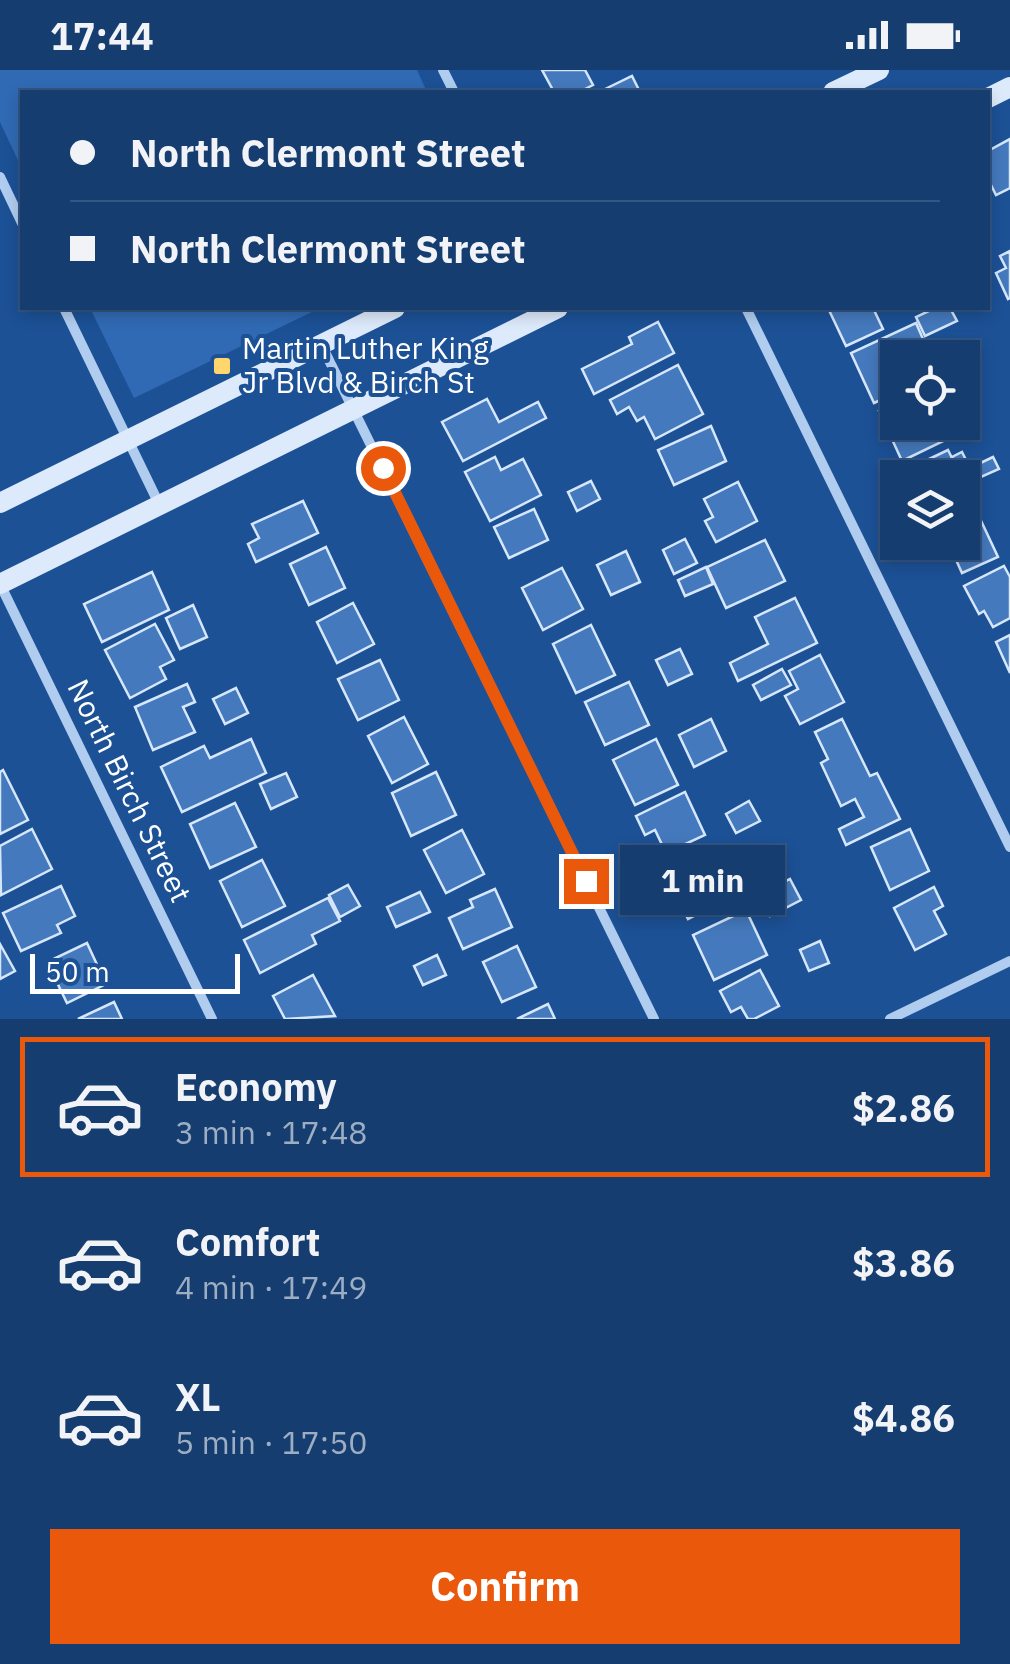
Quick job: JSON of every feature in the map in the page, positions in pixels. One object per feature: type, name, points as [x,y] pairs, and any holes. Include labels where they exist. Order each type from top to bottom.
[{"type":"main road","points":[[837,90],[878,70]]},
{"type":"main road","points":[[0,502],[391,310]]},
{"type":"main road","points":[[0,584],[554,310]]},
{"type":"street","points":[[0,176],[20,219]]},
{"type":"street","points":[[65,310],[161,507]]},
{"type":"street","points":[[747,310],[1010,847]]},
{"type":"street","points":[[322,344],[654,1019]]},
{"type":"street","name":"North Birch Street","points":[[0,584],[212,1019]]},
{"type":"street","points":[[890,1019],[1010,961]]},
{"type":"shaded area","points":[[0,70],[417,70],[426,90],[20,90],[20,165],[0,122]]},
{"type":"shaded area","points":[[91,310],[316,310],[134,398]]},
{"type":"building","points":[[542,70],[585,70],[593,85],[583,90],[553,90]]},
{"type":"building","points":[[632,76],[639,90],[603,90]]},
{"type":"building","points":[[1010,139],[1010,188],[996,195],[990,183],[990,150]]},
{"type":"building","points":[[1010,251],[1008,299],[996,273],[1006,268],[1000,256]]},
{"type":"building","points":[[829,310],[874,310],[883,329],[846,346]]},
{"type":"building","points":[[931,310],[951,310],[957,321],[925,336],[916,317]]},
{"type":"building","points":[[658,322],[674,353],[594,394],[582,369],[632,344],[629,337]]},
{"type":"building","points":[[916,323],[923,339],[880,340],[880,400],[874,403],[851,353]]},
{"type":"building","points":[[678,365],[703,414],[655,439],[644,417],[637,421],[629,407],[617,414],[610,400]]},
{"type":"building","points":[[487,399],[499,422],[538,402],[546,418],[463,461],[442,422]]},
{"type":"building","points":[[711,426],[726,461],[674,485],[658,450]]},
{"type":"building","points":[[892,440],[946,440],[904,460]]},
{"type":"building","points":[[948,450],[953,460],[927,460]]},
{"type":"building","points":[[962,452],[966,460],[953,460],[952,457]]},
{"type":"building","points":[[495,457],[501,470],[523,459],[541,495],[490,521],[465,472]]},
{"type":"building","points":[[993,457],[999,469],[980,477],[980,463]]},
{"type":"building","points":[[591,481],[600,499],[577,511],[568,492]]},
{"type":"building","points":[[738,482],[757,521],[716,542],[705,521],[713,517],[704,499]]},
{"type":"building","points":[[303,501],[318,533],[256,562],[248,544],[259,538],[252,524]]},
{"type":"building","points":[[534,509],[548,540],[509,558],[494,527]]},
{"type":"building","points":[[980,519],[998,557],[962,573],[956,560],[980,560]]},
{"type":"building","points":[[685,539],[697,563],[674,574],[663,550]]},
{"type":"building","points":[[765,540],[785,581],[726,608],[707,567]]},
{"type":"building","points":[[326,547],[345,588],[309,605],[290,564]]},
{"type":"building","points":[[626,551],[640,582],[611,595],[597,565]]},
{"type":"building","points":[[1004,566],[1010,577],[1010,618],[993,627],[984,611],[979,614],[964,586]]},
{"type":"building","points":[[706,567],[713,584],[685,596],[678,580]]},
{"type":"building","points":[[562,568],[583,609],[543,630],[522,588]]},
{"type":"building","points":[[152,572],[169,610],[102,642],[84,604]]},
{"type":"building","points":[[795,598],[817,643],[738,681],[730,663],[768,644],[755,617]]},
{"type":"building","points":[[353,603],[374,644],[337,663],[317,622]]},
{"type":"building","points":[[193,605],[207,637],[180,649],[166,618]]},
{"type":"building","points":[[155,624],[174,660],[160,667],[166,679],[130,698],[105,650]]},
{"type":"building","points":[[591,625],[615,675],[576,693],[553,644]]},
{"type":"building","points":[[1010,635],[1010,673],[996,642]]},
{"type":"building","points":[[680,649],[692,674],[668,685],[656,660]]},
{"type":"building","points":[[820,655],[844,702],[800,724],[785,696],[798,689],[789,671]]},
{"type":"building","points":[[380,660],[399,700],[358,720],[338,679]]},
{"type":"building","points":[[782,669],[791,685],[761,700],[753,685]]},
{"type":"building","points":[[629,682],[649,725],[605,745],[585,702]]},
{"type":"building","points":[[187,684],[195,702],[183,707],[195,732],[153,750],[135,707]]},
{"type":"building","points":[[236,688],[248,713],[225,724],[213,699]]},
{"type":"building","points":[[404,717],[428,764],[392,783],[368,736]]},
{"type":"building","points":[[711,719],[726,751],[694,767],[679,735]]},
{"type":"building","points":[[842,719],[870,776],[877,773],[900,819],[846,845],[839,829],[864,817],[855,799],[841,806],[821,763],[828,759],[815,732]]},
{"type":"building","points":[[251,739],[266,773],[182,812],[161,767],[204,746],[210,758]]},
{"type":"building","points":[[656,739],[678,785],[635,805],[613,760]]},
{"type":"building","points":[[3,770],[28,820],[0,834],[0,772]]},
{"type":"building","points":[[436,772],[456,815],[411,836],[392,793]]},
{"type":"building","points":[[286,773],[297,797],[271,809],[260,784]]},
{"type":"building","points":[[685,792],[705,835],[666,853],[655,830],[645,835],[636,816]]},
{"type":"building","points":[[749,801],[760,821],[736,833],[726,814]]},
{"type":"building","points":[[235,803],[256,847],[210,868],[190,824]]},
{"type":"building","points":[[32,829],[52,869],[1,895],[0,846]]},
{"type":"building","points":[[910,829],[929,871],[890,890],[871,847]]},
{"type":"building","points":[[462,830],[484,874],[446,893],[424,850]]},
{"type":"building","points":[[701,855],[725,900],[688,919],[665,873]]},
{"type":"building","points":[[262,860],[285,906],[242,927],[220,881]]},
{"type":"building","points":[[790,879],[801,900],[770,916],[759,895]]},
{"type":"building","points":[[348,885],[360,906],[340,917],[329,895]]},
{"type":"building","points":[[61,886],[75,916],[57,925],[61,933],[21,951],[3,913]]},
{"type":"building","points":[[934,887],[943,906],[934,911],[946,934],[915,950],[894,908]]},
{"type":"building","points":[[495,889],[512,927],[463,949],[449,918],[473,907],[470,900]]},
{"type":"building","points":[[420,892],[430,912],[396,927],[387,907]]},
{"type":"building","points":[[328,898],[340,921],[312,935],[316,944],[260,973],[244,940]]},
{"type":"building","points":[[746,910],[767,955],[714,980],[693,935]]},
{"type":"building","points":[[820,941],[829,963],[809,971],[800,950]]},
{"type":"building","points":[[87,943],[106,984],[67,1003],[47,962]]},
{"type":"building","points":[[0,944],[15,971],[0,979]]},
{"type":"building","points":[[517,946],[536,987],[502,1002],[483,962]]},
{"type":"building","points":[[437,955],[446,975],[423,985],[414,966]]},
{"type":"building","points":[[760,970],[779,1006],[754,1019],[748,1019],[741,1007],[731,1012],[720,991]]},
{"type":"building","points":[[313,975],[335,1016],[285,1019],[273,996]]},
{"type":"building","points":[[114,1002],[122,1019],[78,1019]]},
{"type":"building","points":[[548,1004],[555,1019],[517,1019]]},
{"type":"place","name":"Martin Luther King Jr Blvd & Birch St","points":[[222,366]]},
{"type":"route","points":[[383,468],[586,881]]}]
